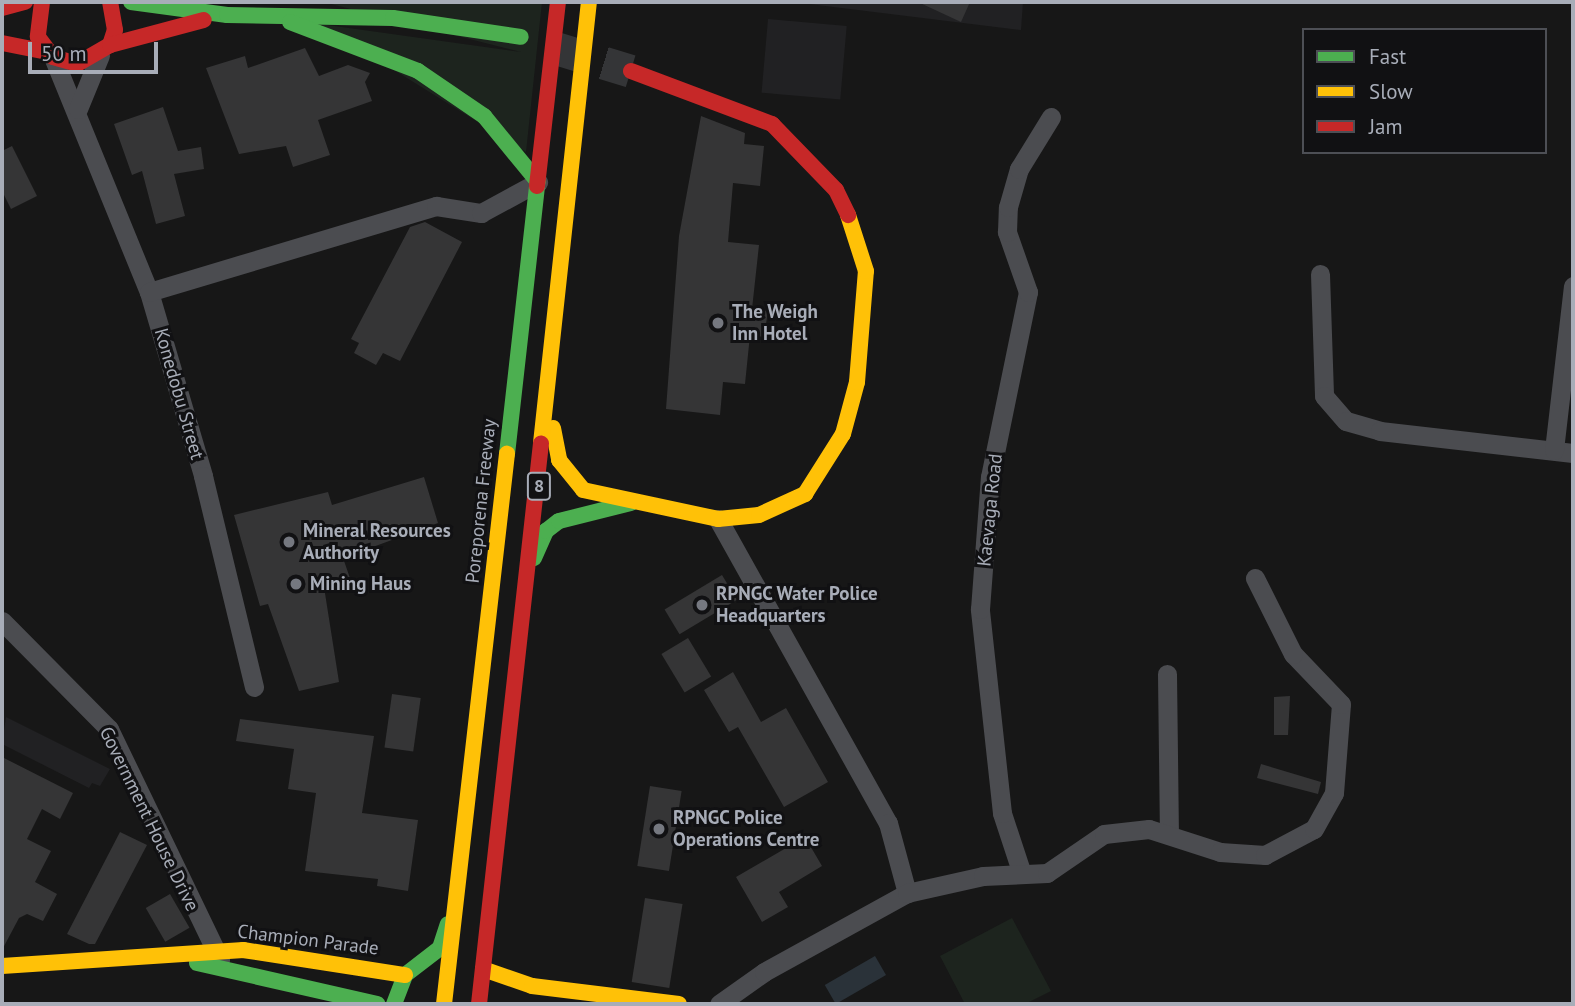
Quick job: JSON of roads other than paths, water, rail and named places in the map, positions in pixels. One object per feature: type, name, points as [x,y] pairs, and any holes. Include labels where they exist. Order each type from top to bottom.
[{"type":"main road","points":[[2,8],[25,2]]},
{"type":"main road","points":[[42,2],[35,20],[50,54]]},
{"type":"main road","points":[[105,50],[115,30],[110,2]]},
{"type":"main road","points":[[131,2],[227,15],[393,18],[520,37]]},
{"type":"main road","points":[[275,16],[305,2]]},
{"type":"main road","name":"Poreporena Freeway","points":[[444,1004],[558,2]]},
{"type":"main road","name":"8","points":[[480,1004],[531,564],[589,2]]},
{"type":"main road","points":[[2,43],[50,54],[77,64],[105,50],[227,15]]},
{"type":"main road","points":[[275,16],[418,71],[484,116],[538,182]]},
{"type":"main road","points":[[549,384],[555,447],[566,475],[583,489],[718,519],[758,515],[805,494],[843,434],[865,346],[868,301],[860,239],[836,190],[772,124],[682,85],[631,71]]},
{"type":"main road","points":[[531,564],[546,531],[559,521],[637,501]]},
{"type":"main road","points":[[394,1004],[405,975],[440,948],[456,903]]},
{"type":"main road","name":"Champion Parade","points":[[2,966],[164,957],[219,959],[272,952],[405,975]]},
{"type":"main road","name":"Champion Parade","points":[[219,959],[377,1004]]},
{"type":"main road","points":[[483,969],[533,986],[679,1004]]},
{"type":"street","points":[[78,109],[105,50]]},
{"type":"street","name":"Konedobu Street","points":[[50,54],[78,109],[149,292],[203,475],[254,687]]},
{"type":"street","name":"Kaevaga Road","points":[[1022,874],[1002,813],[980,609],[990,477],[1028,292],[1007,232],[1008,207],[1019,169],[1051,117]]},
{"type":"street","points":[[149,292],[436,206],[481,213],[538,182]]},
{"type":"street","points":[[1320,274],[1324,396],[1346,421],[1380,431],[1564,452],[1573,286]]},
{"type":"street","points":[[718,519],[888,823],[907,892]]},
{"type":"street","points":[[719,1004],[764,972],[907,892],[1022,874],[1047,873],[1104,834],[1169,834],[1220,852],[1265,855],[1314,829],[1334,793],[1339,698],[1293,654],[1255,578]]},
{"type":"street","name":"Government House Drive","points":[[2,621],[109,729],[219,959]]},
{"type":"street","points":[[1167,674],[1169,834]]},
{"type":"tunnel","points":[[556,48],[631,71]]},
{"type":"place","name":"The Weigh Inn Hotel","points":[[718,323]]},
{"type":"place","name":"Mineral Resources Authority","points":[[289,542]]},
{"type":"place","name":"Mining Haus","points":[[296,584]]},
{"type":"place","name":"RPNGC Water Police Headquarters","points":[[702,605]]},
{"type":"place","name":"RPNGC Police Operations Centre","points":[[659,829]]}]
